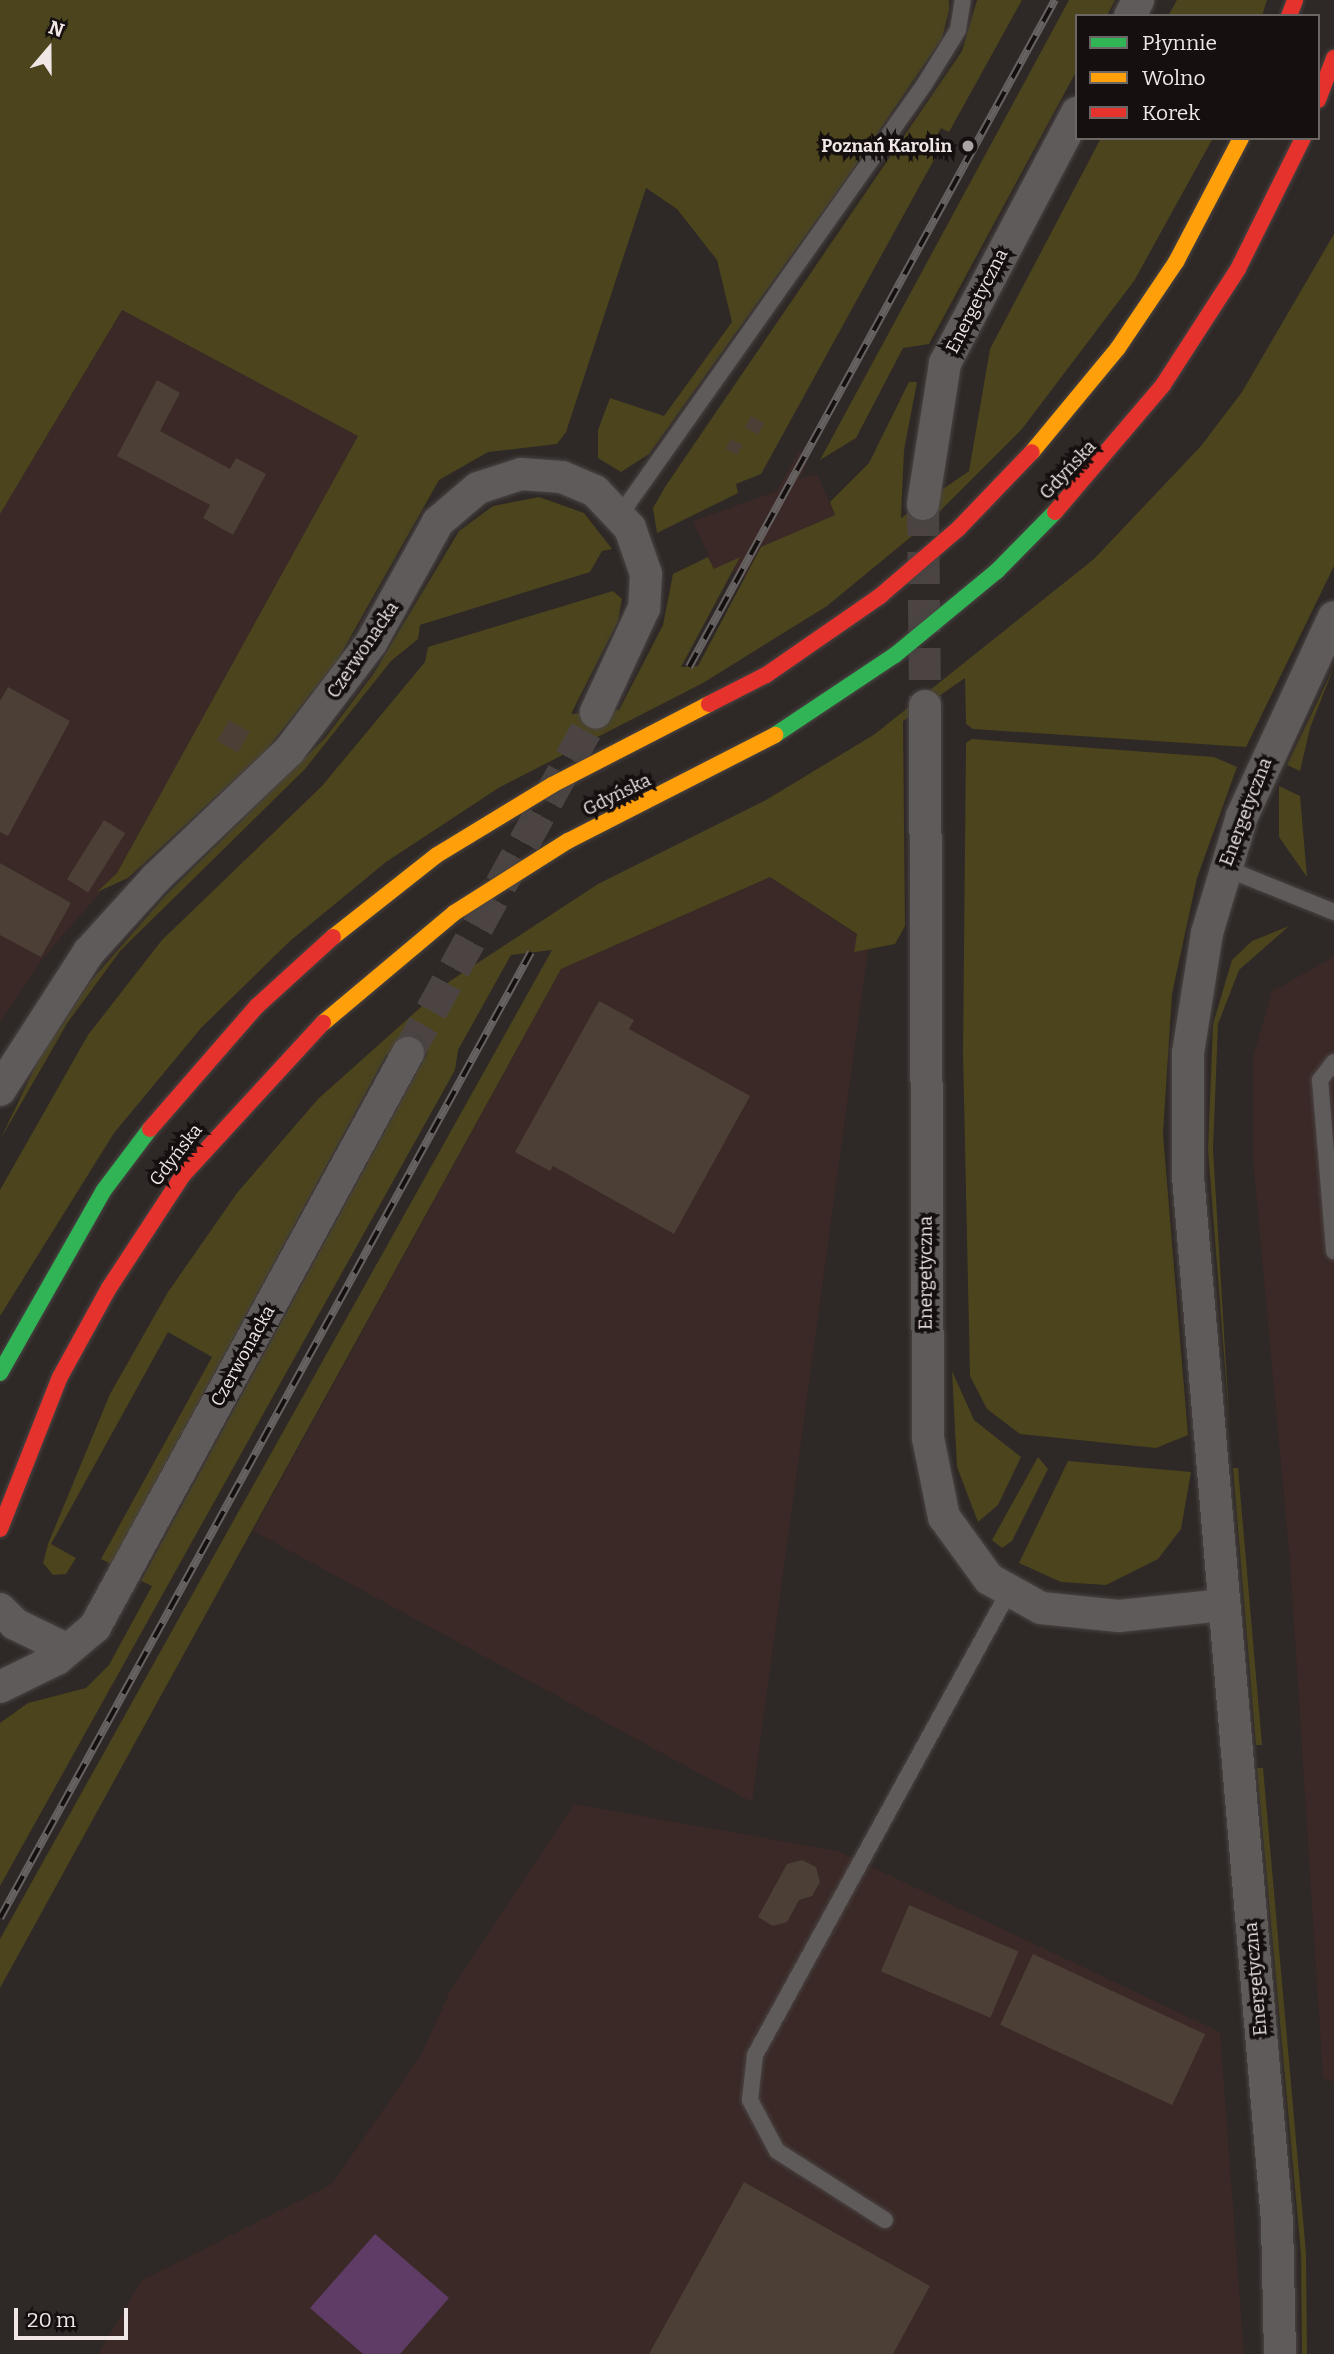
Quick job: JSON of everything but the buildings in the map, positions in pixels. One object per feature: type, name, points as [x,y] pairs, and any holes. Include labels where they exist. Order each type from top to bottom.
[{"type":"main road","name":"Gdyńska","points":[[0,1373],[104,1190],[171,1099],[256,1007],[356,916],[438,855],[552,785],[766,675],[880,596],[959,528],[1047,437],[1118,348],[1175,262],[1240,140]]},
{"type":"main road","name":"Gdyńska","points":[[0,1529],[60,1377],[109,1288],[183,1175],[273,1071],[374,974],[454,913],[568,841],[784,730],[895,656],[997,571],[1083,483],[1163,385],[1238,269],[1302,140]]},
{"type":"street","name":"Energetyczna","points":[[923,504],[934,405],[945,363],[1075,117]]},
{"type":"street","name":"Czerwonacka","points":[[0,1090],[61,989],[108,928],[289,751],[337,691],[448,509],[499,479],[544,474],[580,483],[620,515],[642,554],[646,597],[638,630],[596,712]]},
{"type":"street","name":"Energetyczna","points":[[1280,2354],[1277,2221],[1186,1120],[1195,999],[1225,868],[1264,763],[1334,617]]},
{"type":"street","name":"Energetyczna","points":[[925,706],[928,1438],[944,1517],[963,1550],[1008,1593],[1076,1615],[1224,1605]]},
{"type":"street","name":"Czerwonacka","points":[[0,1687],[66,1649],[100,1618],[408,1053]]},
{"type":"street","points":[[0,1609],[15,1625],[66,1649]]},
{"type":"lane","points":[[620,515],[924,85],[958,30],[963,0]]},
{"type":"lane","points":[[1225,868],[1334,912]]},
{"type":"lane","points":[[1334,1062],[1320,1080],[1334,1251]]},
{"type":"lane","points":[[885,2220],[777,2151],[750,2100],[755,2055],[1008,1593]]},
{"type":"shaded area","points":[[0,0],[949,0],[949,11],[942,38],[853,169],[649,454],[621,472],[598,458],[598,430],[610,398],[664,416],[732,322],[717,260],[677,209],[646,188],[566,432],[557,444],[488,452],[439,480],[338,659],[267,749],[128,878],[97,892],[117,873],[358,436],[122,310],[0,514]]},
{"type":"shaded area","points":[[977,0],[1022,0],[949,132],[941,128],[927,153],[935,158],[761,474],[736,484],[738,493],[657,533],[653,508],[665,487],[962,51]]},
{"type":"shaded area","points":[[1069,0],[1115,0],[1108,14],[1075,14],[1075,74],[929,344],[903,348],[856,438],[820,460]]},
{"type":"shaded area","points":[[1177,0],[1267,0],[1263,14],[1169,14]]},
{"type":"shaded area","points":[[1100,140],[1212,140],[1134,281],[1022,429],[929,522],[827,606],[703,683],[500,787],[386,862],[290,941],[201,1028],[114,1133],[0,1316],[0,1190],[88,1035],[162,940],[322,786],[425,662],[428,647],[613,591],[622,599],[618,621],[571,714],[619,710],[663,625],[673,574],[708,557],[714,569],[740,557],[681,667],[698,666],[761,547],[835,515],[830,502],[869,463],[909,382],[917,382],[904,450],[901,518],[969,471],[990,349]]},
{"type":"shaded area","points":[[1334,234],[1334,566],[1246,747],[973,729],[966,724],[965,678],[903,721],[905,926],[895,944],[854,952],[857,934],[770,877],[561,969],[0,1988],[0,1939],[552,950],[511,955],[458,1050],[455,1070],[0,1886],[0,1723],[28,1703],[86,1688],[109,1665],[152,1586],[141,1581],[428,1052],[386,1055],[111,1564],[101,1559],[212,1357],[168,1332],[51,1544],[76,1558],[66,1574],[53,1575],[43,1563],[48,1544],[110,1394],[168,1292],[237,1193],[318,1099],[450,981],[598,884],[766,800],[875,734],[1094,559],[1201,446],[1242,392]]},
{"type":"shaded area","points":[[122,310],[358,436],[117,873],[44,957],[0,1023],[0,514]]},
{"type":"shaded area","points":[[799,451],[810,457],[799,479],[817,474],[835,515],[761,547],[745,577],[733,571],[739,557],[714,569],[693,521],[777,491]]},
{"type":"shaded area","points":[[539,497],[584,513],[612,549],[602,551],[590,572],[420,625],[418,639],[391,661],[305,769],[121,950],[68,1022],[0,1140],[38,1061],[90,982],[166,895],[325,738],[374,673],[459,531],[493,506]]},
{"type":"shaded area","points":[[1334,667],[1310,728],[1300,771],[1287,765]]},
{"type":"shaded area","points":[[972,739],[1214,757],[1237,767],[1197,878],[1172,994],[1163,1134],[1188,1435],[1156,1448],[1020,1434],[987,1409],[970,1376],[963,1053],[966,743]]},
{"type":"shaded area","points":[[1279,786],[1300,796],[1307,877],[1279,837]]},
{"type":"shaded area","points":[[770,877],[869,943],[752,1802],[253,1531],[561,969]]},
{"type":"shaded area","points":[[1289,926],[1239,970],[1218,1024],[1213,1149],[1230,1432],[1208,1150],[1213,1024],[1232,960],[1252,941]]},
{"type":"shaded area","points":[[1334,957],[1334,2082],[1323,2078],[1290,1562],[1253,1160],[1253,1057],[1272,991]]},
{"type":"shaded area","points":[[952,1371],[974,1420],[1021,1457],[998,1505],[978,1522],[957,1467]]},
{"type":"shaded area","points":[[1038,1457],[1048,1469],[1012,1541],[1002,1548],[992,1540]]},
{"type":"shaded area","points":[[1068,1461],[1191,1472],[1181,1529],[1158,1559],[1106,1585],[1061,1582],[1019,1563]]},
{"type":"shaded area","points":[[1233,1468],[1238,1468],[1262,1745],[1256,1745]]},
{"type":"shaded area","points":[[1257,1768],[1263,1768],[1306,2253],[1307,2354],[1302,2354],[1301,2254]]},
{"type":"shaded area","points":[[574,1804],[838,1851],[1220,2032],[1244,2354],[98,2354],[142,2280],[332,2184],[422,2053],[450,1991]]},
{"type":"shaded area","points":[[375,2234],[449,2298],[400,2354],[363,2354],[310,2308]]},
{"type":"tunnel","points":[[923,504],[925,706]]},
{"type":"tunnel","points":[[408,1053],[596,712]]},
{"type":"railway","points":[[689,667],[1055,0]]},
{"type":"railway","points":[[0,1918],[531,952]]},
{"type":"traffic: fast","points":[[775,735],[895,655],[997,571],[1055,512]]},
{"type":"traffic: fast","points":[[0,1373],[104,1190],[150,1129]]},
{"type":"traffic: slow","points":[[1032,452],[1118,348],[1176,262],[1240,140]]},
{"type":"traffic: slow","points":[[333,937],[437,855],[552,785],[709,704]]},
{"type":"traffic: slow","points":[[323,1023],[454,913],[568,841],[775,735]]},
{"type":"traffic: jam","points":[[1290,14],[1295,0]]},
{"type":"traffic: jam","points":[[1320,95],[1334,58]]},
{"type":"traffic: jam","points":[[1055,512],[1163,385],[1238,269],[1302,140]]},
{"type":"traffic: jam","points":[[709,704],[766,675],[880,596],[959,528],[1032,452]]},
{"type":"traffic: jam","points":[[150,1129],[256,1007],[333,937]]},
{"type":"traffic: jam","points":[[0,1529],[60,1377],[109,1288],[183,1175],[323,1023]]},
{"type":"place","name":"Poznań Karolin","points":[[968,146]]}]
